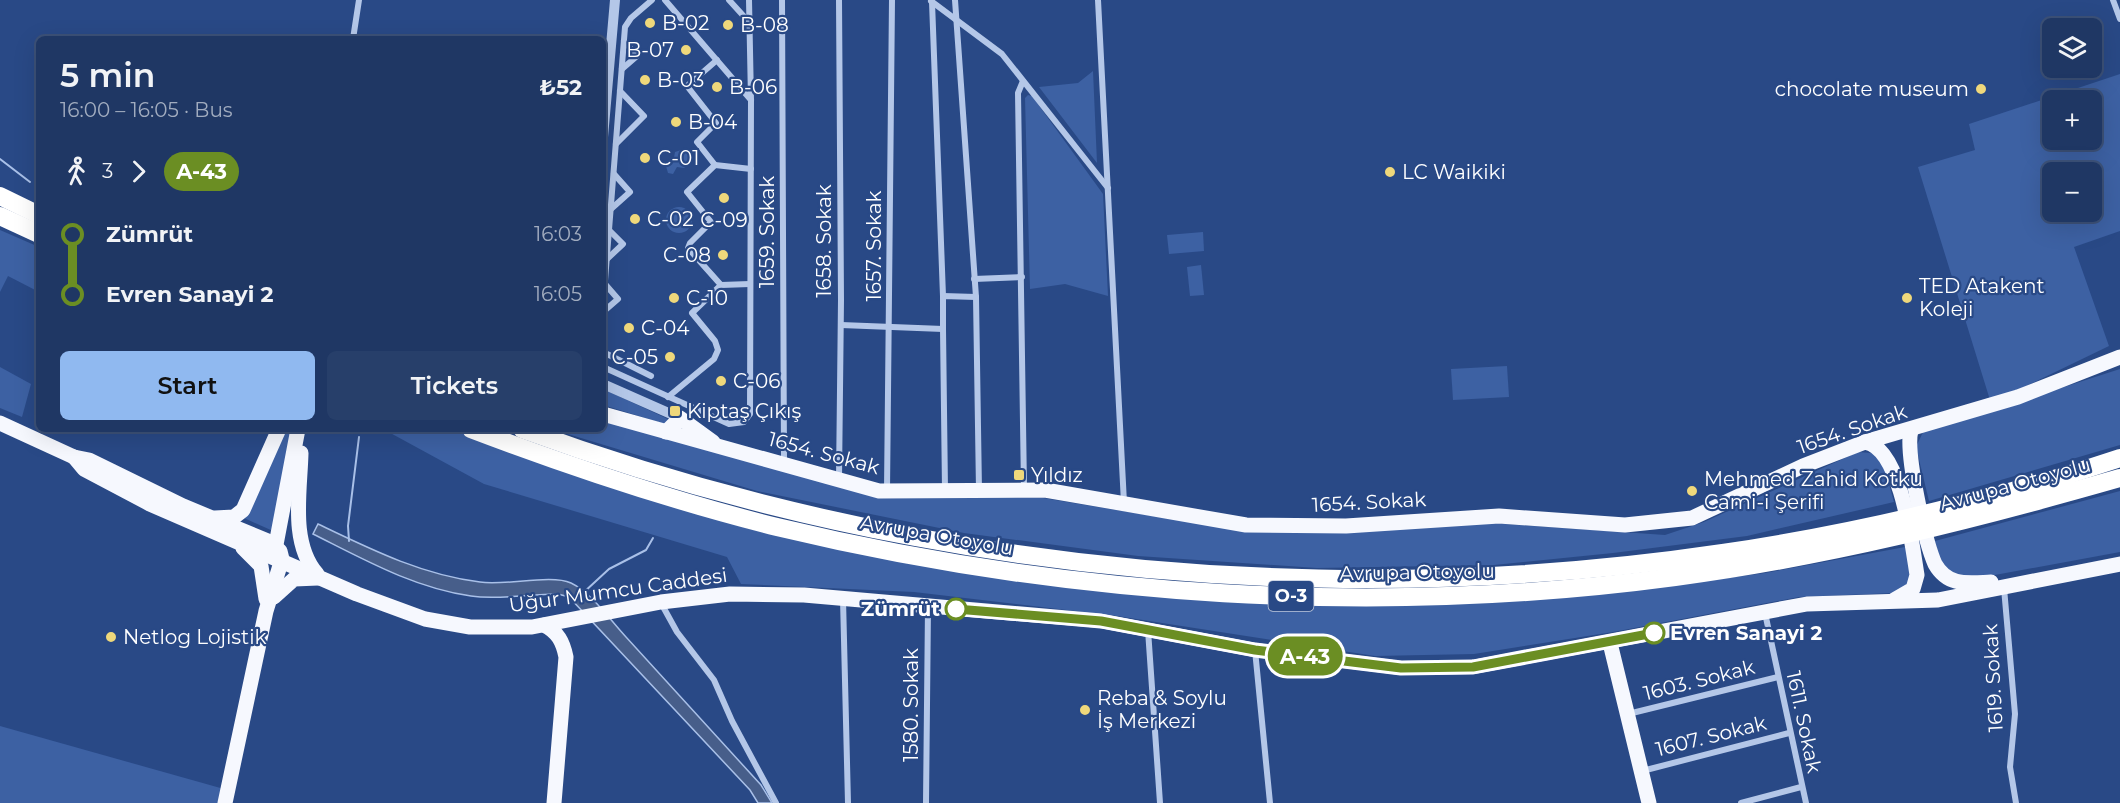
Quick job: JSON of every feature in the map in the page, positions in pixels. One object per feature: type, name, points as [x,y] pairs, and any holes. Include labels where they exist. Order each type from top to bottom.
[{"type":"highway","points":[[0,196],[36,214]]},
{"type":"highway","points":[[0,216],[36,233]]},
{"type":"highway","name":"Avrupa Otoyolu","points":[[480,432],[640,488],[775,526],[848,543],[960,564],[1138,587],[1284,596],[1468,595],[1596,586],[1676,577],[1880,542],[2120,478]]},
{"type":"highway","name":"Avrupa Otoyolu","points":[[530,432],[584,452],[715,491],[852,525],[996,551],[1085,562],[1211,575],[1292,578],[1464,577],[1596,569],[1711,554],[1871,525],[2013,490],[2120,458]]},
{"type":"main road","name":"1654. Sokak","points":[[606,415],[784,463],[839,482],[887,492],[1024,489],[1124,502],[1246,525],[1346,526],[1499,516],[1625,525],[1672,522],[1715,509],[1803,466],[1865,442],[2018,397],[2120,357]]},
{"type":"main road","points":[[666,432],[686,416],[721,447]]},
{"type":"main road","points":[[0,423],[74,457],[89,460],[204,515],[277,554]]},
{"type":"main road","points":[[1911,430],[1908,451],[1915,484],[1932,556],[1942,574],[1960,583],[2045,578]]},
{"type":"main road","points":[[204,515],[231,518],[242,512],[278,432]]},
{"type":"main road","points":[[225,803],[268,603],[298,432]]},
{"type":"main road","points":[[299,432],[301,543],[307,562],[321,578]]},
{"type":"main road","points":[[1865,442],[1875,445],[1886,456],[1899,489],[1918,576],[1916,585],[1906,594],[1888,602]]},
{"type":"main road","points":[[74,457],[84,469],[133,496],[228,537],[277,554]]},
{"type":"main road","points":[[228,537],[250,553],[259,563],[268,603]]},
{"type":"main road","name":"Uğur Mumcu Caddesi","points":[[277,554],[321,578],[383,605],[447,624],[501,628],[544,625],[661,602],[730,594],[804,595],[1101,621],[1255,650],[1411,668],[1473,667],[1807,604],[1938,600],[2120,564]]},
{"type":"main road","points":[[268,603],[290,581],[321,578]]},
{"type":"main road","points":[[544,625],[558,634],[564,644],[566,657],[554,803]]},
{"type":"main road","points":[[1610,642],[1649,803]]},
{"type":"street","points":[[353,36],[359,0]]},
{"type":"street","points":[[606,103],[615,0]]},
{"type":"street","points":[[606,272],[627,23],[652,0]]},
{"type":"street","points":[[665,0],[752,100]]},
{"type":"street","points":[[729,0],[749,23]]},
{"type":"street","points":[[698,410],[732,425],[744,422],[750,414],[752,100],[749,0]]},
{"type":"street","name":"1659. Sokak","points":[[782,0],[784,463]]},
{"type":"street","name":"1658. Sokak","points":[[839,0],[841,325],[839,482]]},
{"type":"street","name":"1657. Sokak","points":[[887,492],[891,0]]},
{"type":"street","points":[[955,0],[976,297],[979,491]]},
{"type":"street","points":[[1098,0],[1124,502]]},
{"type":"street","points":[[2113,0],[2120,19]]},
{"type":"street","points":[[931,1],[955,21],[997,48],[1108,189]]},
{"type":"street","points":[[931,1],[943,296],[945,491]]},
{"type":"street","points":[[622,69],[637,56],[624,41]]},
{"type":"street","points":[[717,60],[687,86],[716,122],[697,142],[715,165],[751,169]]},
{"type":"street","points":[[1023,81],[1018,93],[1024,489]]},
{"type":"street","points":[[616,144],[644,116],[620,91]]},
{"type":"street","points":[[715,165],[687,191],[711,222],[687,246],[721,285]]},
{"type":"street","points":[[611,209],[630,192],[614,174]]},
{"type":"street","points":[[607,260],[623,244],[609,230]]},
{"type":"street","points":[[974,279],[1022,277]]},
{"type":"street","points":[[668,397],[718,353],[717,343],[692,314],[721,285],[750,284]]},
{"type":"street","points":[[606,285],[618,299],[606,309]]},
{"type":"street","points":[[943,296],[976,297]]},
{"type":"street","points":[[841,325],[943,330]]},
{"type":"street","points":[[606,354],[651,376]]},
{"type":"street","points":[[606,368],[668,397],[686,416]]},
{"type":"street","points":[[606,385],[686,416],[698,410]]},
{"type":"street","points":[[686,416],[698,410]]},
{"type":"street","name":"1619. Sokak","points":[[2004,588],[2015,714],[2010,767],[2016,803]]},
{"type":"street","points":[[843,598],[848,803]]},
{"type":"street","points":[[661,602],[677,632],[714,680],[732,721],[776,803]]},
{"type":"street","name":"1580. Sokak","points":[[926,803],[928,607]]},
{"type":"street","name":"1611. Sokak","points":[[1764,611],[1806,803]]},
{"type":"street","points":[[1148,629],[1160,803]]},
{"type":"street","points":[[1255,650],[1270,803]]},
{"type":"street","name":"1603. Sokak","points":[[1628,714],[1778,677]]},
{"type":"street","name":"1607. Sokak","points":[[1642,771],[1789,733]]},
{"type":"street","points":[[1741,803],[1801,787]]},
{"type":"shaded area","points":[[1093,71],[1097,163],[1039,87],[1078,83]]},
{"type":"shaded area","points":[[2120,74],[2120,231],[2074,247],[2109,346],[2022,388],[1990,400],[1918,167],[1975,150],[1969,124],[2042,100],[2042,150],[2102,150],[2102,90],[2072,90]]},
{"type":"shaded area","points":[[1028,95],[1032,96],[1103,194],[1108,296],[1065,284],[1030,289],[1025,98]]},
{"type":"shaded area","points":[[684,149],[691,155],[689,164],[684,168],[677,167],[673,174],[668,173],[666,166],[673,163],[675,152]]},
{"type":"shaded area","points":[[679,207],[689,210],[692,220],[689,230],[679,233],[669,230],[666,220],[669,210]]},
{"type":"shaded area","points":[[0,230],[36,246],[36,290],[8,276],[0,292]]},
{"type":"shaded area","points":[[1203,232],[1204,251],[1169,254],[1167,235]]},
{"type":"shaded area","points":[[1201,265],[1204,295],[1190,296],[1187,267]]},
{"type":"shaded area","points":[[1507,366],[1509,397],[1453,400],[1451,369]]},
{"type":"shaded area","points":[[0,367],[31,384],[22,417],[0,408]]},
{"type":"shaded area","points":[[2120,369],[2120,445],[1929,501],[1916,447],[1923,432]]},
{"type":"shaded area","points":[[606,390],[668,419],[668,425],[606,406]]},
{"type":"shaded area","points":[[606,422],[874,494],[1043,498],[1245,531],[1491,523],[1665,535],[1704,522],[1858,452],[1872,453],[1884,466],[1894,502],[1747,536],[1613,553],[1494,565],[1317,568],[1138,556],[964,533],[757,491],[561,432],[606,432]]},
{"type":"shaded area","points":[[283,432],[293,432],[273,531],[244,518]]},
{"type":"shaded area","points":[[389,432],[458,432],[556,469],[749,529],[962,571],[1524,600],[1637,590],[1765,573],[1905,547],[1913,570],[1911,585],[1894,593],[1799,597],[1613,632],[1474,654],[1375,656],[1117,616],[914,592],[741,584],[727,557],[484,484]]},
{"type":"shaded area","points":[[2120,491],[2120,552],[1984,577],[1962,578],[1942,568],[1935,541]]},
{"type":"shaded area","points":[[318,524],[397,560],[438,574],[490,583],[552,580],[571,583],[579,587],[600,607],[761,785],[772,803],[758,803],[750,790],[569,597],[558,594],[482,597],[429,586],[389,571],[313,534]]},
{"type":"shaded area","points":[[0,726],[224,789],[219,803],[0,803]]},
{"type":"waterway","points":[[0,159],[30,182]]},
{"type":"waterway","points":[[349,541],[348,526],[359,437]]},
{"type":"waterway","points":[[583,593],[609,569],[646,550],[653,538]]},
{"type":"bus line","name":"A-43","points":[[956,609],[1101,621],[1255,650],[1401,668],[1473,667],[1654,633]]},
{"type":"place","name":"B-02","points":[[650,23]]},
{"type":"place","name":"B-08","points":[[728,25]]},
{"type":"place","name":"B-07","points":[[686,50]]},
{"type":"place","name":"B-03","points":[[645,80]]},
{"type":"place","name":"B-06","points":[[717,87]]},
{"type":"place","name":"chocolate museum","points":[[1981,89]]},
{"type":"place","name":"B-04","points":[[676,122]]},
{"type":"place","name":"C-01","points":[[645,158]]},
{"type":"place","name":"LC Waikiki","points":[[1390,172]]},
{"type":"place","name":"C-09","points":[[724,198]]},
{"type":"place","name":"C-02","points":[[635,219]]},
{"type":"place","name":"C-08","points":[[723,255]]},
{"type":"place","name":"C-10","points":[[674,298]]},
{"type":"place","name":"TED Atakent Koleji","points":[[1907,298]]},
{"type":"place","name":"C-04","points":[[629,328]]},
{"type":"place","name":"C-05","points":[[670,357]]},
{"type":"place","name":"C-06","points":[[721,381]]},
{"type":"place","name":"Kiptaş Çıkış","points":[[675,411]]},
{"type":"place","name":"Yıldız","points":[[1019,475]]},
{"type":"place","name":"Mehmed Zahid Kotku Cami-i Şerifi","points":[[1692,491]]},
{"type":"place","name":"Zümrüt","points":[[956,609]]},
{"type":"place","name":"Evren Sanayi 2","points":[[1654,633]]},
{"type":"place","name":"Netlog Lojistik","points":[[111,637]]},
{"type":"place","name":"Reba & Soylu İş Merkezi","points":[[1085,710]]}]
